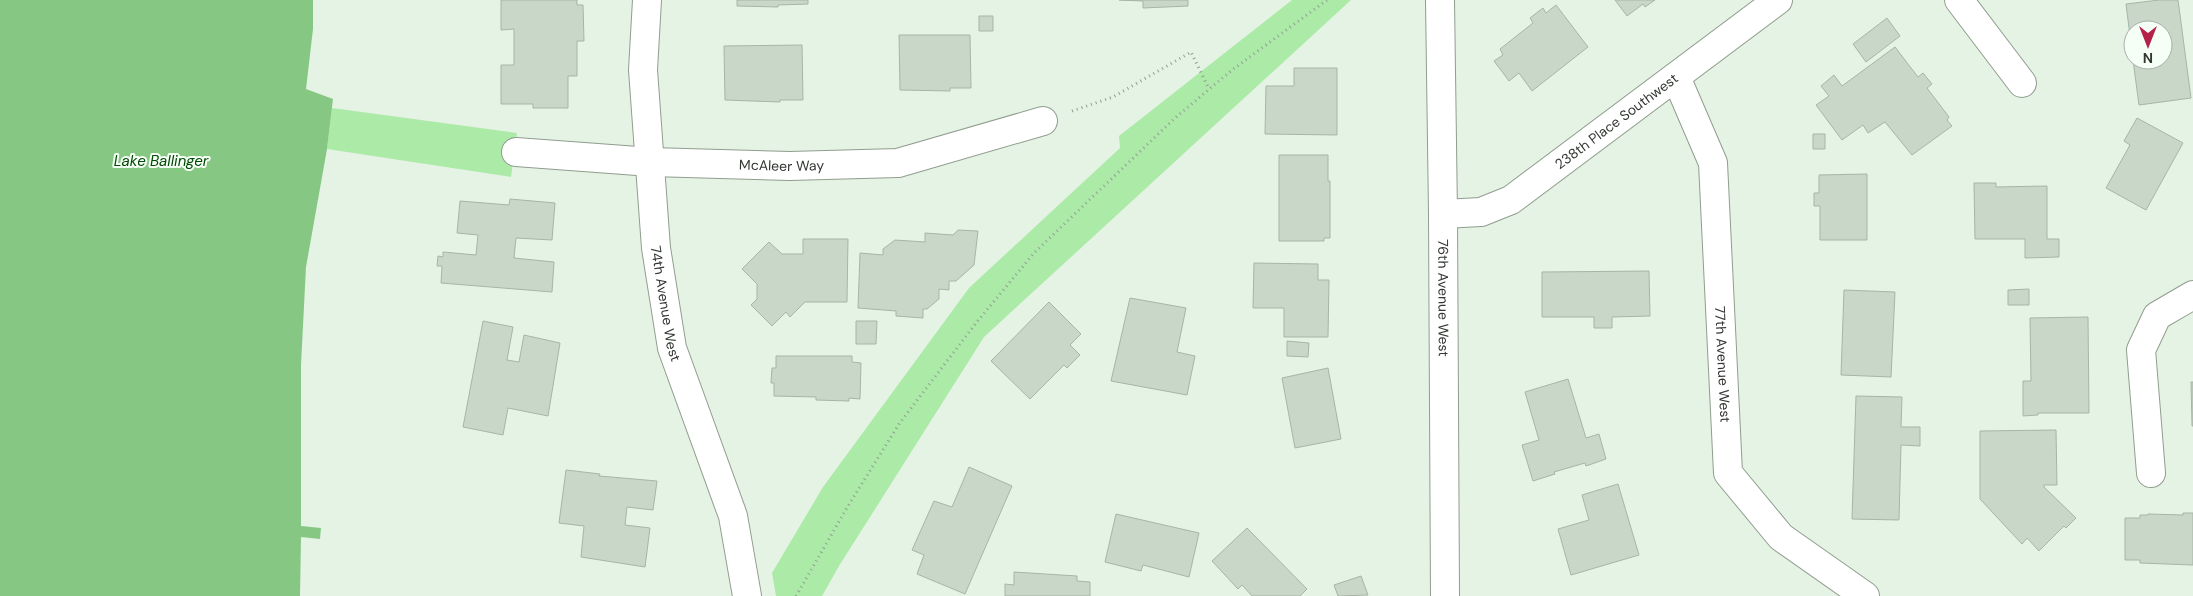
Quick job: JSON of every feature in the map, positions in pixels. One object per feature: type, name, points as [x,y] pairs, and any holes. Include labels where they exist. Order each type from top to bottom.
[{"type":"street","name":"74th Avenue West","points":[[647,0],[643,70],[656,248],[672,348],[733,516],[747,596]]},
{"type":"street","name":"76th Avenue West","points":[[1440,0],[1445,596]]},
{"type":"street","name":"238th Place Southwest","points":[[1443,214],[1481,212],[1511,200],[1778,0]]},
{"type":"street","points":[[1959,0],[2022,83]]},
{"type":"street","name":"77th Avenue West","points":[[1676,77],[1713,163],[1728,473],[1781,537],[1865,596]]},
{"type":"street","name":"McAleer Way","points":[[516,152],[651,162],[790,166],[898,163],[1043,121]]},
{"type":"street","points":[[2151,473],[2141,350],[2157,316],[2193,295]]},
{"type":"path","points":[[796,596],[848,506],[899,424],[976,323],[1034,253],[1175,118],[1209,89],[1326,0]]},
{"type":"path","points":[[1043,121],[1113,97],[1190,52],[1209,89]]},
{"type":"shaded area","points":[[1292,0],[1351,0],[984,337],[822,596],[776,596],[772,573],[823,487],[969,288],[1120,148],[1119,136]]},
{"type":"shaded area","points":[[332,108],[517,133],[511,177],[327,149]]},
{"type":"water","name":"Lake Ballinger","points":[[0,0],[313,0],[313,29],[306,89],[333,99],[327,149],[306,267],[301,365],[301,526],[321,528],[320,539],[301,537],[300,596],[0,596]]},
{"type":"building","points":[[501,0],[577,0],[577,5],[583,5],[584,41],[577,41],[577,76],[568,76],[568,108],[533,108],[533,104],[501,104],[501,65],[514,65],[514,29],[501,30]]},
{"type":"building","points":[[737,0],[808,0],[808,4],[778,5],[778,7],[737,6]]},
{"type":"building","points":[[1119,0],[1188,0],[1188,6],[1143,8],[1143,1]]},
{"type":"building","points":[[1615,0],[1655,0],[1645,7],[1643,4],[1627,16]]},
{"type":"building","points":[[2178,0],[2191,98],[2139,105],[2134,70],[2173,70],[2173,20],[2128,20],[2126,4]]},
{"type":"building","points":[[1556,5],[1588,47],[1532,91],[1519,73],[1509,81],[1494,61],[1503,55],[1500,49],[1533,23],[1530,18],[1543,8],[1546,13]]},
{"type":"building","points":[[979,16],[993,16],[993,31],[979,31]]},
{"type":"building","points":[[1887,18],[1900,36],[1866,62],[1853,44]]},
{"type":"building","points":[[899,35],[970,35],[971,88],[950,88],[950,91],[900,90]]},
{"type":"building","points":[[802,45],[803,100],[780,100],[780,102],[725,100],[724,46]]},
{"type":"building","points":[[1895,47],[1918,77],[1923,73],[1932,84],[1927,88],[1949,117],[1947,120],[1952,126],[1912,155],[1885,122],[1868,133],[1863,125],[1842,140],[1816,105],[1829,96],[1821,86],[1834,75],[1842,86]]},
{"type":"building","points":[[1294,68],[1337,68],[1337,135],[1265,134],[1266,86],[1294,86]]},
{"type":"building","points":[[2137,118],[2183,143],[2146,210],[2106,188],[2130,145],[2124,141]]},
{"type":"building","points":[[1813,134],[1825,134],[1825,149],[1813,149]]},
{"type":"building","points":[[1279,155],[1328,155],[1330,238],[1324,238],[1324,241],[1279,241]]},
{"type":"building","points":[[1867,174],[1867,240],[1820,240],[1820,206],[1814,206],[1814,193],[1819,193],[1819,175]]},
{"type":"building","points":[[1974,183],[1996,183],[1996,187],[2047,186],[2047,239],[2059,239],[2059,257],[2025,258],[2025,239],[1975,239]]},
{"type":"building","points":[[510,199],[555,203],[552,240],[516,238],[514,258],[554,262],[552,292],[441,283],[442,266],[437,266],[438,256],[443,257],[443,252],[476,255],[478,235],[457,233],[460,201],[509,205]]},
{"type":"building","points":[[958,230],[978,231],[974,265],[956,281],[949,281],[949,290],[939,289],[939,299],[927,309],[923,309],[923,318],[896,316],[896,311],[858,308],[860,253],[883,255],[883,249],[895,240],[925,242],[925,233],[953,235]]},
{"type":"building","points":[[803,239],[848,239],[847,302],[805,302],[790,317],[786,312],[772,326],[751,305],[757,299],[757,284],[742,269],[769,242],[782,254],[803,254]]},
{"type":"building","points":[[1254,263],[1318,264],[1318,280],[1329,280],[1328,337],[1284,337],[1284,308],[1253,308]]},
{"type":"building","points":[[1649,271],[1650,316],[1612,317],[1612,328],[1594,328],[1594,317],[1542,317],[1542,272]]},
{"type":"building","points":[[2029,289],[2029,305],[2008,305],[2008,290]]},
{"type":"building","points":[[1844,290],[1895,292],[1891,377],[1841,375]]},
{"type":"building","points":[[1130,298],[1186,308],[1177,352],[1195,356],[1187,395],[1111,381]]},
{"type":"building","points":[[1049,302],[1081,334],[1070,345],[1080,355],[1067,368],[1064,365],[1030,399],[991,361]]},
{"type":"building","points":[[2088,317],[2089,413],[2038,413],[2038,415],[2023,416],[2023,381],[2031,381],[2030,318]]},
{"type":"building","points":[[483,321],[513,327],[507,360],[519,362],[524,335],[560,343],[548,416],[508,408],[503,435],[463,427]]},
{"type":"building","points":[[856,321],[877,321],[876,344],[856,344]]},
{"type":"building","points":[[1287,341],[1309,343],[1308,357],[1287,356]]},
{"type":"building","points":[[776,356],[852,356],[852,362],[861,363],[860,399],[849,398],[849,401],[816,400],[816,397],[774,396],[774,383],[771,383],[772,368],[776,368]]},
{"type":"building","points":[[1328,368],[1341,439],[1295,448],[1282,378]]},
{"type":"building","points":[[1568,379],[1586,438],[1599,434],[1606,459],[1586,466],[1585,463],[1554,472],[1555,474],[1533,481],[1522,445],[1539,440],[1525,392]]},
{"type":"building","points":[[2191,382],[2193,382],[2193,426],[2192,426]]},
{"type":"building","points":[[1856,396],[1902,397],[1901,427],[1920,427],[1920,446],[1901,445],[1899,520],[1852,519]]},
{"type":"building","points":[[2056,430],[2057,485],[2044,485],[2044,487],[2076,518],[2066,528],[2064,526],[2039,551],[2027,538],[2022,544],[1980,499],[1980,431]]},
{"type":"building","points":[[969,467],[1012,486],[965,594],[917,574],[924,555],[912,550],[934,501],[952,507]]},
{"type":"building","points":[[566,470],[600,474],[599,476],[657,481],[653,510],[627,507],[625,525],[650,528],[645,567],[581,557],[584,526],[559,523]]},
{"type":"building","points":[[1618,484],[1639,555],[1571,575],[1558,529],[1589,520],[1582,495]]},
{"type":"building","points":[[2183,513],[2193,513],[2193,565],[2140,563],[2140,560],[2125,560],[2125,518],[2140,518],[2140,515],[2148,514],[2183,515]]},
{"type":"building","points":[[1116,514],[1199,533],[1189,577],[1143,565],[1141,571],[1105,562]]},
{"type":"building","points":[[1247,528],[1307,589],[1300,596],[1252,596],[1242,585],[1238,589],[1212,561]]},
{"type":"building","points":[[1014,572],[1077,576],[1077,581],[1090,582],[1090,596],[1005,596],[1005,584],[1014,585]]},
{"type":"building","points":[[1361,576],[1368,595],[1338,596],[1334,585]]}]
